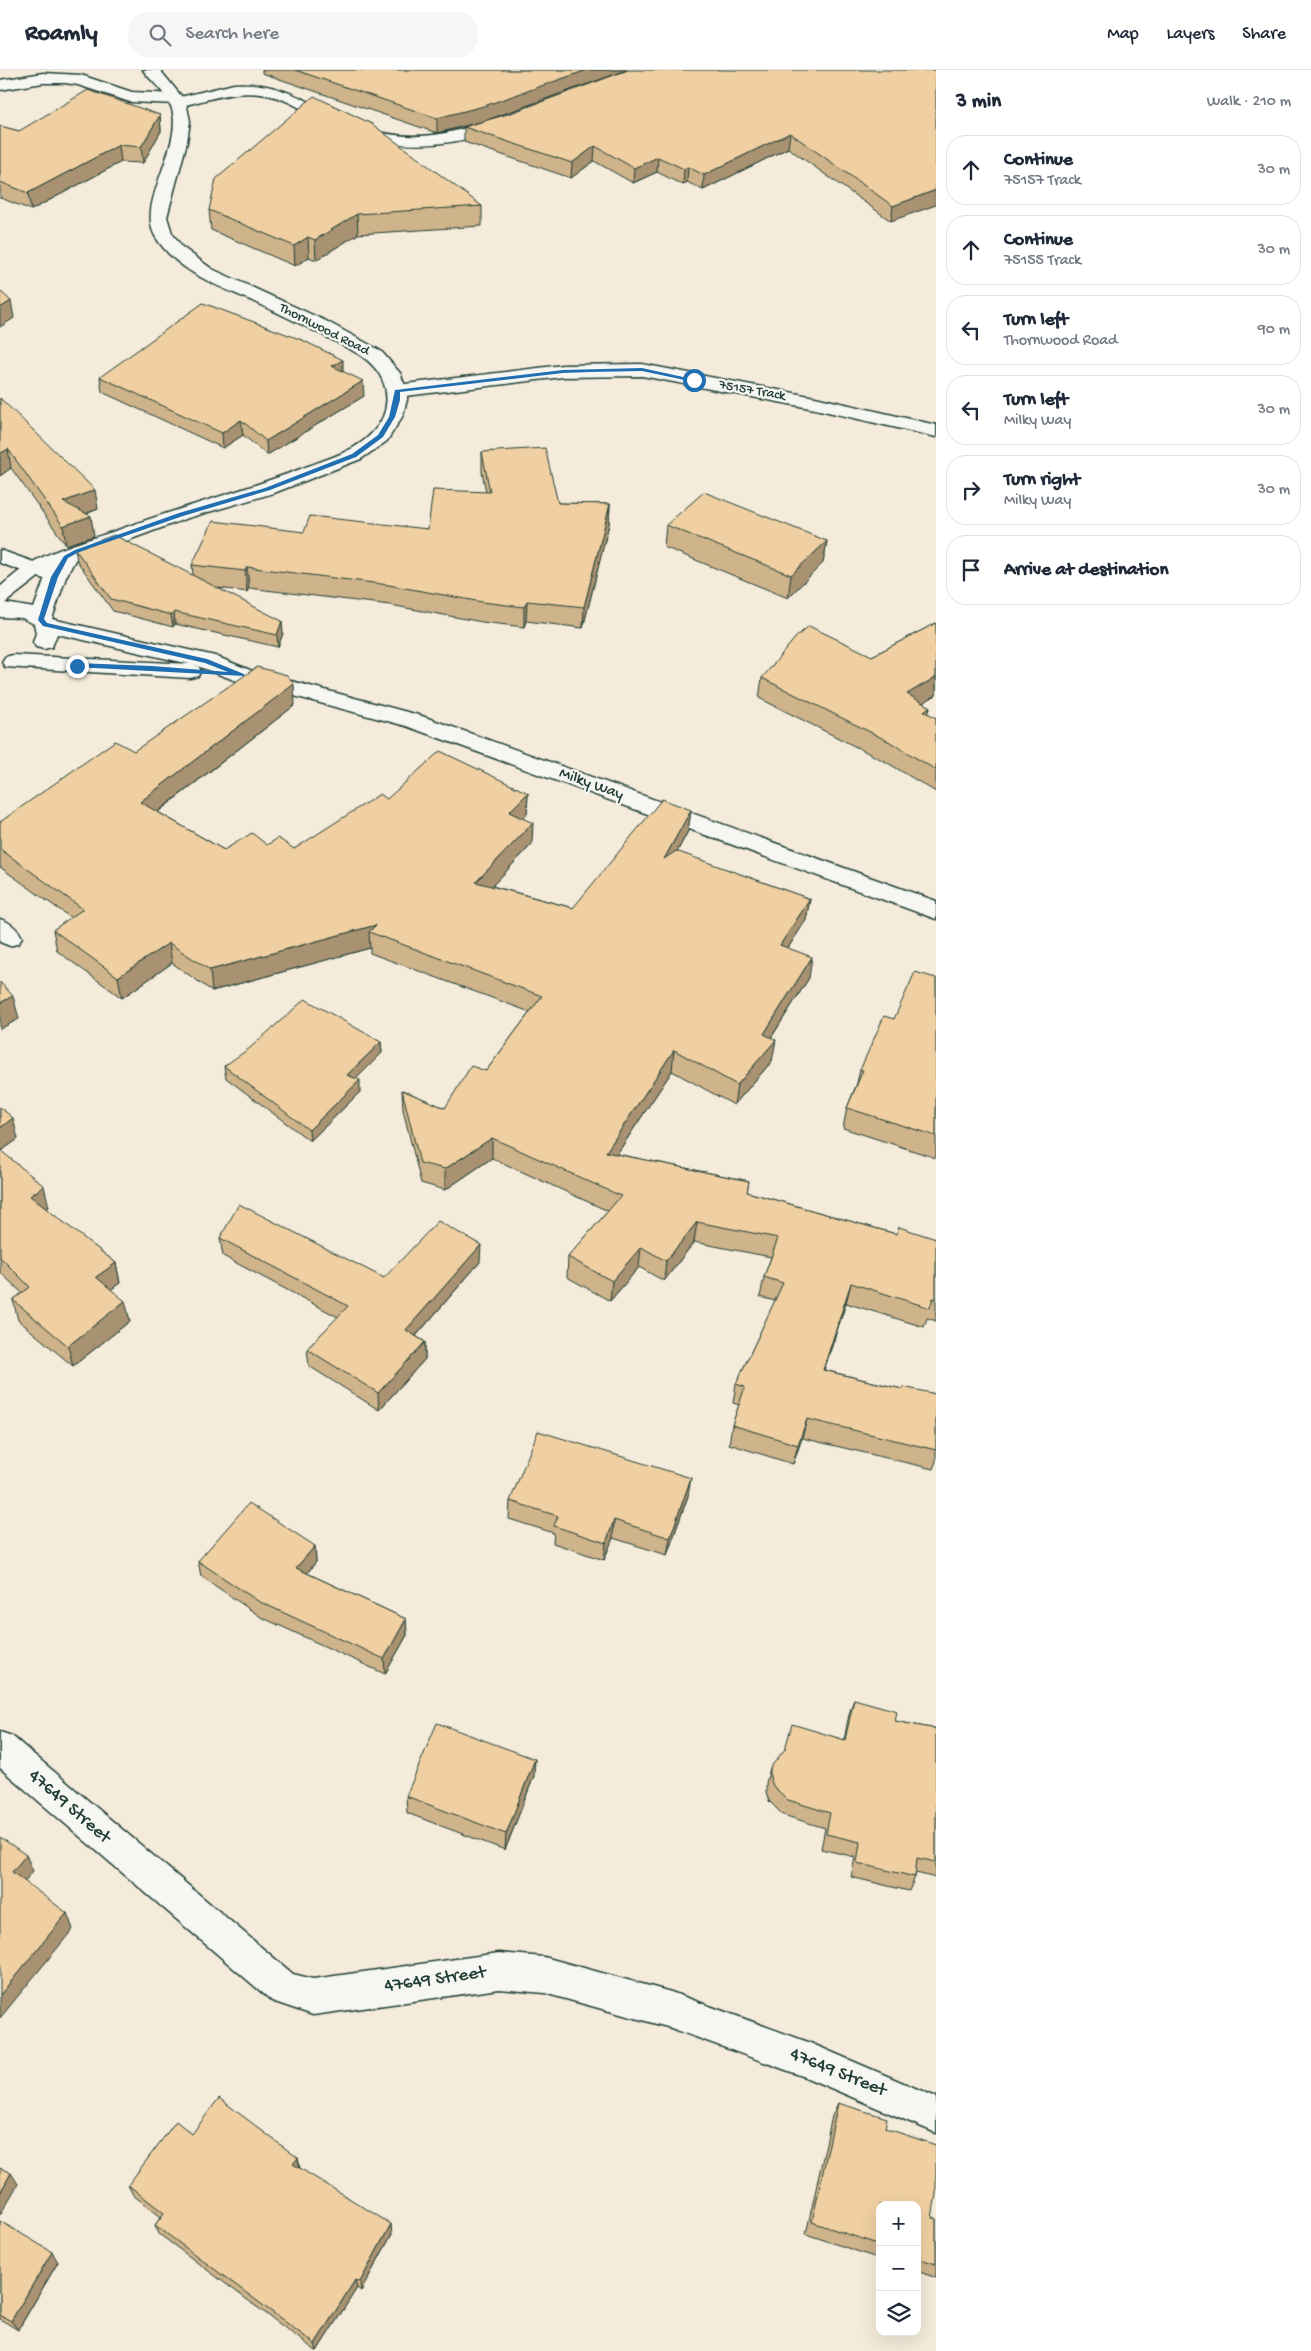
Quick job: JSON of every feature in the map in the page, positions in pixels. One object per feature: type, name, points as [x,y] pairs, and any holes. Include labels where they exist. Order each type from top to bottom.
[{"type":"street","points":[[151,70],[177,101]]},
{"type":"street","points":[[0,85],[22,80],[65,78],[81,80],[130,97],[177,101],[220,90],[246,88],[268,90],[296,99],[344,125],[373,137],[393,141],[413,142],[465,136],[513,119]]},
{"type":"street","name":"Thornwood Road","points":[[177,101],[182,121],[179,142],[158,217],[163,234],[176,251],[206,273],[319,325],[374,355],[390,373],[397,391]]},
{"type":"street","name":"75157 Track","points":[[397,391],[563,371],[642,370],[815,403],[936,431]]},
{"type":"street","points":[[0,598],[34,570],[77,551],[181,514],[268,489],[354,455],[380,437],[392,417],[397,400],[397,391]]},
{"type":"street","points":[[0,556],[55,577]]},
{"type":"street","points":[[7,663],[30,656],[41,646],[47,635],[43,622],[55,577],[66,557]]},
{"type":"street","name":"Milky Way","points":[[0,610],[13,609],[30,612],[43,622],[207,661],[242,675],[414,721],[936,910]]},
{"type":"street","name":"Milky Way","points":[[7,663],[152,668],[242,675]]},
{"type":"street","name":"47649 Street","points":[[0,1747],[284,1989],[314,1997],[499,1971],[544,1975],[671,2010],[808,2060],[936,2115]]},
{"type":"building","points":[[295,70],[587,70],[484,106],[437,118]]},
{"type":"building","points":[[628,70],[936,70],[936,190],[893,206],[790,133],[704,175],[688,167],[684,169],[658,157],[634,168],[595,146],[572,163],[464,127],[511,113]]},
{"type":"building","points":[[88,90],[160,115],[141,147],[119,145],[28,193],[0,182],[0,126],[19,131]]},
{"type":"building","points":[[314,96],[372,124],[482,206],[357,214],[315,240],[308,237],[294,246],[209,210],[216,179]]},
{"type":"building","points":[[0,291],[11,301],[0,308]]},
{"type":"building","points":[[203,303],[302,340],[343,360],[332,366],[363,381],[266,441],[241,420],[222,433],[100,377]]},
{"type":"building","points":[[0,398],[95,490],[63,502],[91,516],[63,526],[8,449],[0,454]]},
{"type":"building","points":[[545,448],[558,503],[610,504],[584,607],[527,601],[524,607],[482,602],[389,585],[247,567],[245,571],[192,565],[213,521],[304,532],[310,516],[428,529],[433,490],[490,492],[482,452]]},
{"type":"building","points":[[704,492],[827,541],[791,575],[666,525]]},
{"type":"building","points":[[114,535],[282,621],[277,635],[174,612],[171,615],[111,599],[75,549]]},
{"type":"building","points":[[936,623],[936,677],[907,694],[930,707],[924,711],[936,718],[936,770],[890,742],[762,678],[796,637],[809,626],[872,656]]},
{"type":"building","points":[[257,667],[287,675],[294,684],[140,802],[224,850],[252,833],[267,845],[278,838],[294,849],[380,794],[387,799],[440,751],[528,793],[509,812],[533,823],[476,882],[573,908],[662,799],[691,810],[664,859],[676,851],[810,899],[780,945],[812,957],[764,1034],[776,1040],[737,1085],[674,1050],[606,1152],[749,1181],[747,1192],[896,1234],[899,1227],[936,1239],[936,1299],[933,1298],[930,1308],[851,1283],[823,1370],[902,1389],[903,1387],[936,1394],[936,1450],[807,1419],[798,1445],[732,1425],[745,1387],[736,1384],[783,1283],[764,1277],[778,1238],[697,1222],[666,1261],[641,1247],[612,1281],[568,1257],[621,1196],[492,1138],[445,1169],[420,1163],[402,1090],[445,1108],[471,1066],[486,1071],[542,996],[369,932],[376,925],[210,970],[169,943],[118,977],[53,930],[83,909],[0,849],[0,822],[115,741],[134,751]]},
{"type":"building","points":[[915,972],[936,978],[936,1136],[847,1108],[863,1070],[860,1070],[884,1016],[894,1019]]},
{"type":"building","points":[[0,982],[13,996],[0,1003]]},
{"type":"building","points":[[305,999],[381,1042],[347,1075],[360,1080],[309,1130],[224,1066],[250,1048]]},
{"type":"building","points":[[0,1107],[13,1118],[0,1128]]},
{"type":"building","points":[[0,1150],[44,1186],[30,1196],[116,1263],[96,1277],[125,1301],[68,1346],[13,1300],[30,1287],[0,1257]]},
{"type":"building","points":[[239,1204],[384,1278],[438,1221],[481,1245],[406,1330],[425,1342],[378,1393],[307,1349],[348,1306],[220,1238]]},
{"type":"building","points":[[538,1431],[691,1478],[670,1538],[614,1520],[606,1543],[554,1526],[558,1516],[510,1501]]},
{"type":"building","points":[[249,1503],[315,1546],[296,1568],[406,1619],[384,1659],[258,1601],[198,1561]]},
{"type":"building","points":[[854,1699],[897,1711],[895,1721],[936,1729],[936,1862],[917,1858],[915,1877],[857,1863],[860,1842],[826,1834],[830,1813],[788,1800],[773,1786],[770,1768],[785,1749],[792,1724],[845,1740]]},
{"type":"building","points":[[437,1723],[535,1759],[506,1834],[406,1796]]},
{"type":"building","points":[[0,1837],[26,1855],[12,1872],[67,1913],[0,1995]]},
{"type":"building","points":[[219,2098],[298,2158],[293,2164],[391,2224],[360,2282],[355,2280],[315,2344],[155,2225],[164,2213],[128,2185],[176,2121],[192,2134]]},
{"type":"building","points":[[838,2103],[887,2118],[885,2128],[936,2145],[936,2194],[932,2218],[936,2218],[936,2264],[921,2259],[921,2201],[876,2201],[876,2244],[812,2222]]},
{"type":"building","points":[[0,2168],[11,2173],[0,2193]]},
{"type":"building","points":[[0,2221],[52,2252],[11,2321],[0,2315]]},
{"type":"route","points":[[77,666],[152,668],[242,675],[207,661],[45,624],[41,620],[55,577],[66,557],[77,551],[181,514],[268,489],[354,455],[380,437],[392,417],[397,400],[397,391],[563,371],[590,370],[642,370],[694,380]]}]
